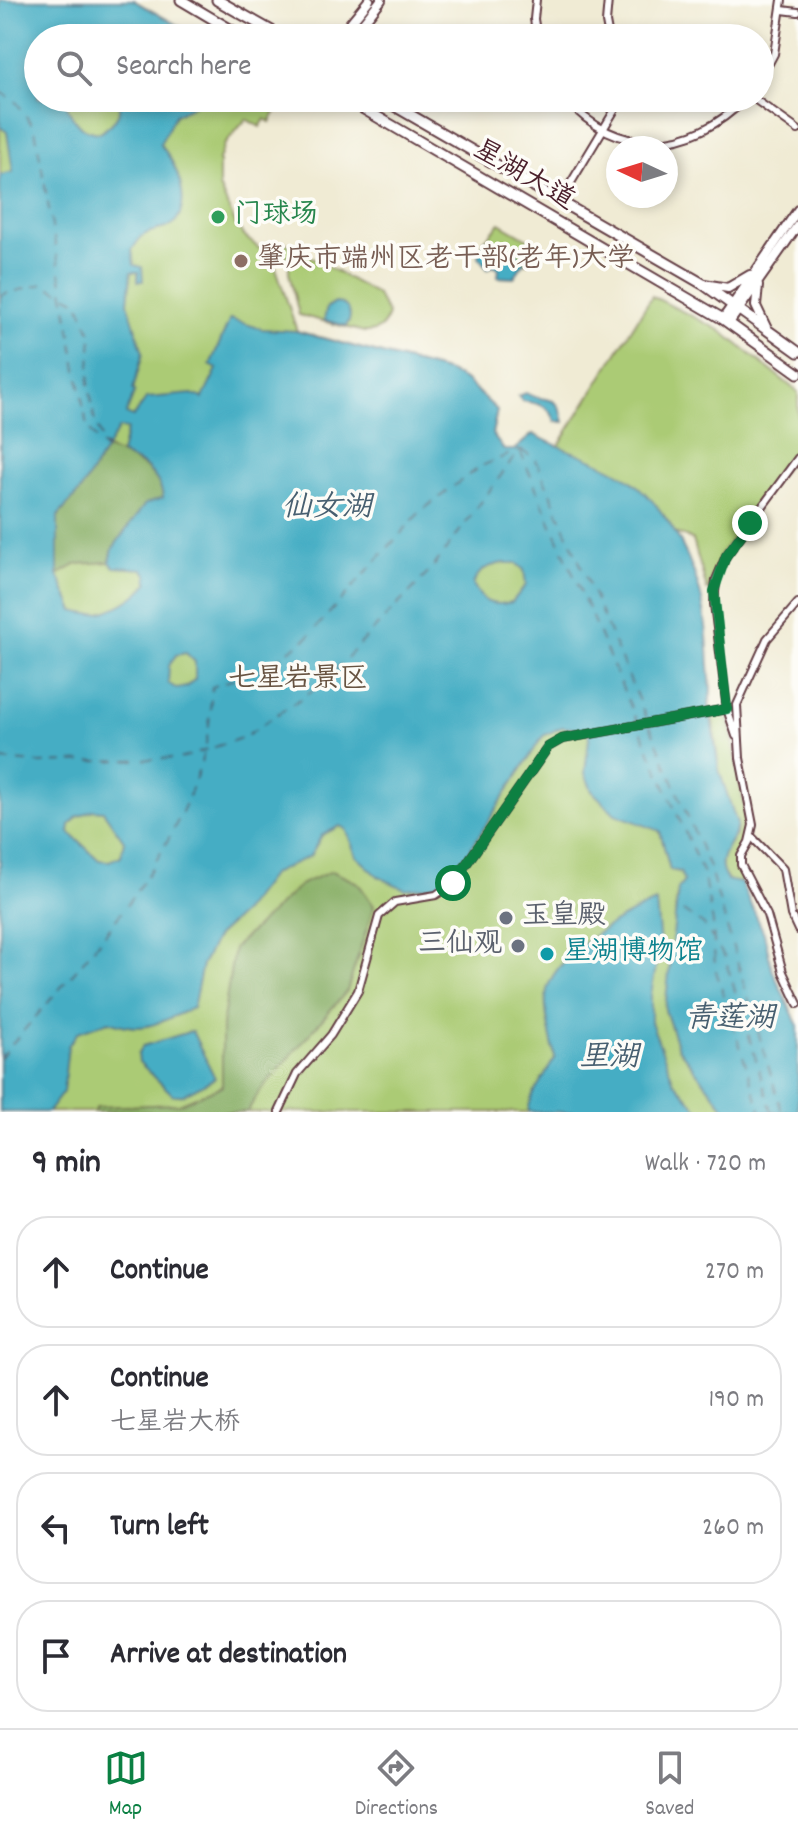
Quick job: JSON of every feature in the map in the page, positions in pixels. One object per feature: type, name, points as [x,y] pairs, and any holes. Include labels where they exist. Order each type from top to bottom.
[{"type":"main road","points":[[181,0],[221,24]]},
{"type":"main road","points":[[208,16],[217,0],[259,24]]},
{"type":"main road","points":[[352,24],[374,2]]},
{"type":"main road","points":[[360,24],[374,2]]},
{"type":"main road","name":"星湖大道","points":[[406,112],[703,284],[798,352]]},
{"type":"main road","name":"星湖大道","points":[[372,113],[726,321],[798,373]]},
{"type":"main road","points":[[768,330],[756,306],[758,275],[798,210]]},
{"type":"main road","points":[[726,321],[798,225]]},
{"type":"main road","points":[[625,262],[636,245]]},
{"type":"main road","points":[[703,284],[728,288],[758,275]]},
{"type":"main road","points":[[777,357],[787,345]]},
{"type":"street","points":[[535,24],[536,0]]},
{"type":"street","points":[[606,24],[608,0]]},
{"type":"street","points":[[774,54],[782,0]]},
{"type":"street","points":[[782,10],[798,12]]},
{"type":"street","points":[[582,112],[604,130],[641,142],[671,141],[713,126],[733,112]]},
{"type":"street","points":[[560,201],[614,112]]},
{"type":"street","points":[[773,112],[798,130]]},
{"type":"street","points":[[798,458],[726,556],[716,580],[714,604],[728,709],[752,817],[751,836],[741,856],[741,865],[767,915],[783,972],[798,1004]]},
{"type":"street","points":[[738,744],[738,707],[767,639],[798,603]]},
{"type":"street","points":[[728,709],[731,703],[738,707]]},
{"type":"street","points":[[279,1112],[297,1074],[331,1035],[358,991],[379,916],[395,902],[436,895],[453,883],[548,747],[562,739],[728,709]]},
{"type":"street","points":[[751,836],[773,855],[783,869],[791,915],[798,930]]},
{"type":"green space","name":"仙女湖","points":[[0,0],[133,0],[175,24],[24,24],[24,112],[275,112],[270,122],[265,119],[260,127],[246,119],[224,145],[219,160],[219,187],[236,225],[245,237],[273,259],[297,331],[449,372],[466,381],[497,410],[492,434],[504,451],[514,450],[533,434],[558,447],[652,296],[720,330],[798,392],[798,451],[721,553],[709,590],[693,540],[676,533],[700,592],[711,690],[709,705],[712,712],[725,713],[730,722],[747,825],[735,860],[743,882],[731,883],[721,872],[723,852],[736,835],[737,824],[719,770],[712,713],[590,738],[585,773],[592,791],[660,831],[670,870],[680,872],[685,881],[676,899],[665,1010],[678,1048],[728,1112],[0,1112]]},
{"type":"green space","points":[[500,223],[531,241],[527,263],[508,246],[485,240]]},
{"type":"green space","points":[[284,242],[376,294],[388,314],[383,326],[364,332],[299,315],[289,273],[289,258],[279,250]]},
{"type":"green space","points":[[106,449],[134,460],[151,472],[163,498],[113,548],[110,562],[77,564],[58,575],[58,516],[80,491]]},
{"type":"green space","points":[[332,871],[358,883],[374,906],[347,991],[259,1092],[247,1112],[94,1112],[97,1107],[179,1104],[222,1086],[222,1026],[234,948],[301,884]]},
{"type":"water","name":"仙女湖","points":[[0,0],[133,0],[175,24],[24,24],[24,112],[69,112],[86,130],[100,133],[118,112],[181,112],[175,115],[160,144],[177,172],[182,195],[179,216],[170,226],[144,235],[132,250],[134,265],[142,267],[143,281],[138,282],[138,272],[131,272],[128,303],[143,353],[135,391],[126,414],[133,417],[147,398],[192,394],[203,398],[217,369],[210,365],[230,319],[262,329],[296,331],[449,372],[466,381],[497,410],[492,434],[504,450],[514,450],[533,434],[618,472],[633,482],[659,509],[688,558],[703,603],[711,690],[709,705],[719,770],[737,824],[723,858],[723,872],[727,880],[741,883],[764,933],[772,969],[798,1026],[798,1112],[728,1112],[678,1048],[665,1010],[678,889],[684,881],[680,872],[670,870],[660,831],[615,814],[592,791],[585,773],[588,730],[562,727],[543,736],[455,873],[436,886],[405,889],[379,877],[356,856],[346,829],[340,826],[322,835],[310,856],[272,874],[243,912],[217,936],[202,965],[193,1008],[143,1027],[109,1021],[78,1032],[68,1046],[63,1092],[48,1112],[0,1112],[0,175],[13,172],[7,132],[0,127]],"holes":[[[119,428],[127,429],[121,453],[151,473],[158,482],[163,498],[145,504],[113,548],[110,562],[114,567],[143,569],[148,583],[124,603],[86,614],[74,611],[58,575],[58,516],[80,491]],[[504,563],[516,563],[524,570],[526,585],[512,602],[488,602],[473,584],[482,571]],[[186,653],[195,662],[195,679],[186,687],[177,689],[168,683],[169,666],[176,655]],[[93,810],[103,811],[124,841],[121,856],[109,861],[99,860],[69,832],[70,825],[77,817]]]},
{"type":"water","points":[[485,240],[508,246],[524,262],[514,278],[498,277],[499,269],[493,265],[488,269],[478,256]]},
{"type":"water","points":[[335,303],[349,310],[350,318],[346,326],[324,320],[327,307]]},
{"type":"water","points":[[526,393],[555,402],[564,422],[555,421],[550,411],[542,406],[522,401],[518,396]]},
{"type":"water","name":"里湖","points":[[656,902],[660,945],[651,994],[651,1022],[674,1082],[701,1112],[529,1112],[533,1094],[555,1058],[546,1011],[550,981],[573,952],[590,939],[625,916]]},
{"type":"water","points":[[192,1031],[215,1078],[183,1095],[173,1095],[139,1062],[138,1054],[143,1046]]},
{"type":"ferry route","points":[[0,91],[17,103],[35,129],[87,427],[106,451]]},
{"type":"ferry route","points":[[0,298],[4,294],[43,284],[78,301],[92,335],[89,384],[94,418],[106,450]]},
{"type":"ferry route","points":[[0,1058],[92,951],[147,875],[171,835],[205,748],[212,687],[264,668],[306,639],[420,512],[479,467],[520,450]]},
{"type":"ferry route","points":[[521,450],[536,460],[647,720]]},
{"type":"ferry route","points":[[0,760],[39,763],[183,758],[244,737],[322,684],[431,570],[519,451]]},
{"type":"ferry route","points":[[520,451],[703,874],[713,923],[715,968],[761,1112]]},
{"type":"ferry route","points":[[650,726],[710,870],[782,1112]]},
{"type":"ferry route","points":[[683,911],[704,925],[725,958],[772,1112]]},
{"type":"place","name":"门球场","points":[[218,217]]},
{"type":"place","name":"肇庆市端州区老干部(老年)大学","points":[[241,261]]},
{"type":"place","name":"玉皇殿","points":[[506,918]]},
{"type":"place","name":"三仙观","points":[[518,946]]},
{"type":"place","name":"星湖博物馆","points":[[547,954]]},
{"type":"route","points":[[453,883],[548,747],[562,739],[727,709],[714,591],[726,556],[750,523]]},
{"type":"park label","name":"七星岩景区","points":[[298,681]]},
{"type":"water label","name":"青莲湖","points":[[730,1020]]}]
